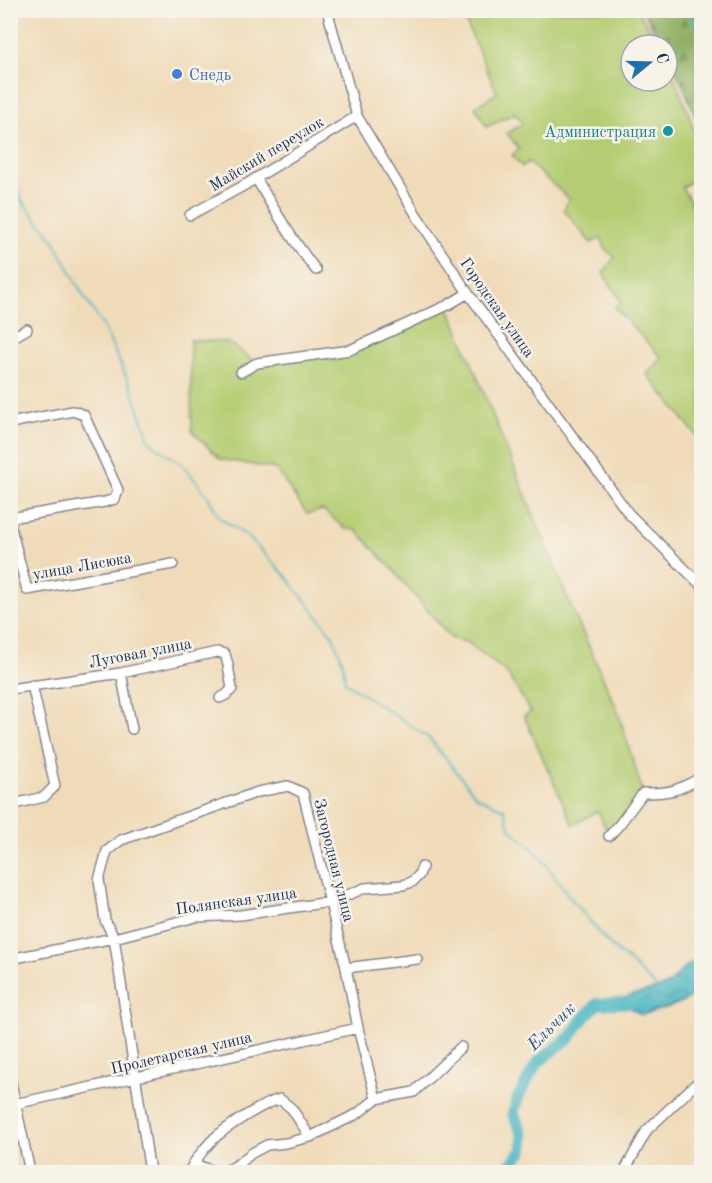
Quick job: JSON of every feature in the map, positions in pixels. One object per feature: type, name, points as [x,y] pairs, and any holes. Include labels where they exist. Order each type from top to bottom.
[{"type":"street","name":"Городская улица","points":[[327,10],[357,116],[417,216],[468,293],[629,514],[702,586]]},
{"type":"street","name":"Майский переулок","points":[[190,215],[256,178],[357,116]]},
{"type":"street","points":[[256,178],[297,247],[316,270]]},
{"type":"street","points":[[241,372],[257,363],[350,350],[448,305],[468,293]]},
{"type":"street","points":[[10,339],[27,330]]},
{"type":"street","points":[[10,423],[73,411],[84,415],[118,490],[115,500],[10,518]]},
{"type":"street","name":"улица Лисюка","points":[[10,524],[27,590],[173,564]]},
{"type":"street","name":"Луговая улица","points":[[10,689],[121,673],[217,652],[225,654],[232,689],[220,698]]},
{"type":"street","points":[[121,673],[132,729]]},
{"type":"street","points":[[10,805],[44,797],[55,786],[33,685]]},
{"type":"street","points":[[609,836],[643,793],[673,791],[702,777]]},
{"type":"street","name":"Загородная улица","points":[[114,938],[105,920],[99,880],[107,851],[121,840],[258,792],[288,786],[303,793],[376,1099]]},
{"type":"street","name":"Полянская улица","points":[[10,959],[114,938],[196,917],[241,915],[330,902],[365,888],[404,885],[412,882],[419,875],[422,867]]},
{"type":"street","points":[[114,938],[150,1173]]},
{"type":"street","points":[[346,968],[417,959]]},
{"type":"street","name":"Пролетарская улица","points":[[13,1104],[358,1028]]},
{"type":"street","points":[[191,1168],[222,1172],[234,1167],[267,1145],[310,1137],[357,1114],[376,1099],[414,1092],[461,1047]]},
{"type":"street","points":[[10,1078],[13,1104],[30,1173]]},
{"type":"street","points":[[624,1173],[647,1130],[702,1078]]},
{"type":"street","points":[[191,1168],[216,1136],[268,1103],[280,1099],[292,1109],[310,1137]]},
{"type":"green space","points":[[461,11],[638,11],[652,33],[619,33],[619,93],[679,93],[679,90],[698,146],[701,175],[682,187],[701,220],[701,441],[647,374],[662,358],[615,308],[621,301],[603,273],[615,257],[606,250],[601,238],[591,243],[564,210],[569,199],[528,162],[522,167],[512,155],[519,149],[507,133],[523,124],[515,113],[487,127],[475,107],[497,93]]},
{"type":"green space","points":[[643,11],[701,11],[699,54],[702,70],[701,122],[696,117],[679,78],[679,33],[656,33]]},
{"type":"green space","points":[[448,305],[570,604],[617,709],[643,793],[609,836],[598,811],[573,825],[524,716],[531,712],[506,672],[467,642],[451,638],[356,530],[346,529],[323,510],[307,514],[276,469],[220,459],[192,431],[190,340],[228,342],[257,363],[342,351]]},
{"type":"water","points":[[701,957],[701,990],[688,999],[642,1015],[622,1003],[622,998],[669,984],[686,966]]},
{"type":"waterway","points":[[687,10],[702,39]]},
{"type":"waterway","points":[[10,172],[22,201],[53,239],[83,295],[103,326],[131,387],[150,442],[183,465],[207,495],[220,518],[247,536],[286,576],[333,636],[343,663],[345,682],[429,738],[477,797],[504,809],[511,830],[537,852],[569,896],[610,945],[659,990]]},
{"type":"waterway","name":"Ельчик","points":[[504,1172],[523,1150],[523,1135],[513,1113],[519,1096],[537,1063],[571,1036],[597,1004],[638,1002]]},
{"type":"place","name":"Снедь","points":[[177,74]]},
{"type":"place","name":"Администрация","points":[[668,131]]}]
